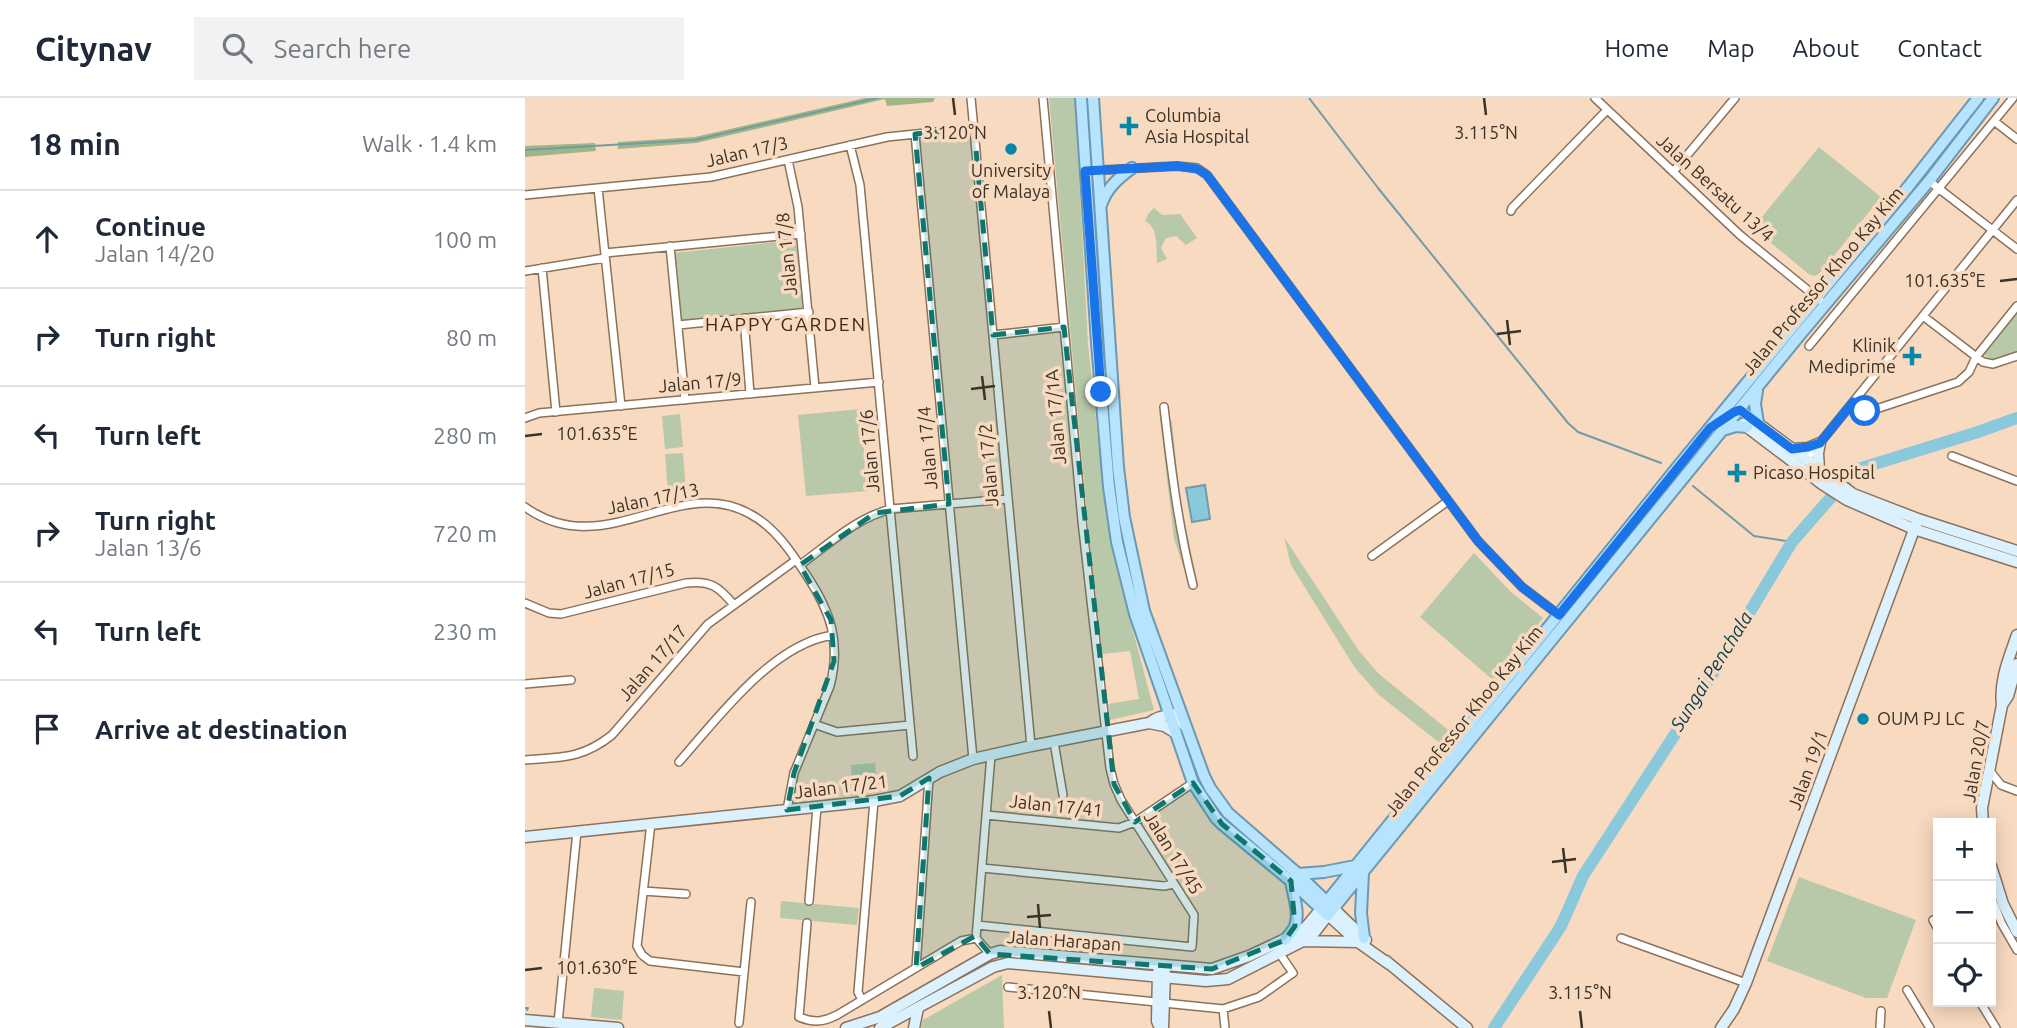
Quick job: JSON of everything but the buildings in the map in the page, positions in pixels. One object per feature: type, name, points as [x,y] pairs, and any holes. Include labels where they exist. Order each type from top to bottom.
[{"type":"main road","points":[[1081,98],[1091,171],[1100,207],[1112,390],[1124,517],[1145,611],[1181,730],[1193,783],[1222,824],[1294,877],[1359,870],[1361,940]]},
{"type":"main road","points":[[1093,98],[1091,171],[1104,435],[1117,542],[1135,614],[1170,715],[1228,813],[1361,940],[1467,1028]]},
{"type":"main road","name":"Jalan Professor Khoo Kay Kim","points":[[1359,870],[1723,431],[1978,98]]},
{"type":"main road","name":"Jalan Professor Khoo Kay Kim","points":[[1328,909],[1559,615],[1751,377],[1929,181],[1993,98]]},
{"type":"main road","points":[[1100,207],[1108,189],[1132,168]]},
{"type":"main road","points":[[1751,377],[1737,400],[1736,413],[1747,427],[1806,460],[1807,466],[1815,472]]},
{"type":"main road","points":[[1757,388],[1755,404],[1758,423]]},
{"type":"main road","points":[[1736,413],[1758,423],[1792,454],[1850,497],[2017,562]]},
{"type":"main road","points":[[1710,428],[1736,413]]},
{"type":"main road","points":[[1723,431],[1736,426],[1747,427]]},
{"type":"main road","points":[[1792,454],[1820,443],[1815,472]]},
{"type":"main road","points":[[1916,524],[2017,551]]},
{"type":"main road","name":"Jalan 19/1","points":[[1721,1028],[1734,1009],[1746,983],[1916,524]]},
{"type":"main road","name":"Jalan 20/7","points":[[2008,700],[2001,694],[2003,679],[2017,635]]},
{"type":"main road","name":"Jalan 20/7","points":[[1983,818],[1982,808],[1990,771],[2017,664]]},
{"type":"main road","name":"Jalan 17/21","points":[[525,837],[874,801],[900,796],[929,778],[972,759],[1105,733],[1149,723],[1170,715]]},
{"type":"main road","points":[[1149,723],[1181,730]]},
{"type":"main road","points":[[1285,940],[1296,921],[1294,877]]},
{"type":"main road","points":[[1996,881],[2003,904],[2017,932]]},
{"type":"main road","name":"Jalan Harapan","points":[[846,1028],[880,1017],[989,954],[1000,951],[1212,969],[1285,940],[1328,909]]},
{"type":"main road","name":"Jalan Harapan","points":[[880,1028],[993,967],[1007,963],[1216,981],[1227,979],[1303,941],[1314,933],[1328,909]]},
{"type":"main road","points":[[1303,941],[1361,940]]},
{"type":"main road","points":[[1161,1028],[1165,1021],[1160,1002],[1162,965]]},
{"type":"main road","points":[[914,1028],[918,1008]]},
{"type":"main road","points":[[525,1020],[618,1028]]},
{"type":"street","name":"Jalan 17/2","points":[[971,98],[1031,746]]},
{"type":"street","name":"Jalan 17/1A","points":[[1043,98],[1082,521],[1105,733]]},
{"type":"street","name":"Jalan Bersatu 13/4","points":[[1595,98],[1740,235],[1822,301]]},
{"type":"street","points":[[1673,172],[1735,98]]},
{"type":"street","points":[[1809,346],[2013,98]]},
{"type":"street","points":[[1511,211],[1607,110]]},
{"type":"street","points":[[1994,121],[2017,139]]},
{"type":"street","name":"Jalan 17/3","points":[[525,195],[711,177],[887,137],[974,128]]},
{"type":"street","name":"Jalan 17/4","points":[[915,134],[972,759]]},
{"type":"street","name":"Jalan 17/6","points":[[850,145],[860,185],[913,756]]},
{"type":"street","name":"Jalan 17/8","points":[[788,160],[801,234],[815,387]]},
{"type":"street","points":[[1091,171],[1177,166],[1197,169],[1207,175],[1448,501],[1497,563],[1522,587],[1559,615]]},
{"type":"street","points":[[1929,181],[2017,248]]},
{"type":"street","points":[[598,188],[621,406]]},
{"type":"street","points":[[1806,460],[2017,200]]},
{"type":"street","points":[[525,271],[670,246],[801,234]]},
{"type":"street","points":[[670,246],[685,400]]},
{"type":"street","points":[[542,268],[556,412]]},
{"type":"street","points":[[1853,402],[1867,412],[1958,382],[1969,372],[1976,357],[2017,306]]},
{"type":"street","points":[[678,325],[809,312]]},
{"type":"street","points":[[1923,316],[1983,362],[1993,364],[2017,356]]},
{"type":"street","points":[[744,318],[750,394]]},
{"type":"street","points":[[993,335],[1064,327]]},
{"type":"street","name":"Jalan 17/9","points":[[525,418],[556,412],[879,382]]},
{"type":"street","points":[[1164,407],[1174,500],[1193,585]]},
{"type":"street","points":[[1952,456],[2017,481]]},
{"type":"street","name":"Jalan 17/17","points":[[525,760],[573,756],[601,743],[612,734],[708,624],[875,513],[891,509],[1008,499]]},
{"type":"street","points":[[1372,556],[1448,501]]},
{"type":"street","name":"Jalan 17/13","points":[[525,507],[554,523],[581,528],[617,523],[695,503],[714,503],[750,513],[778,536],[825,605],[831,620],[835,648],[834,672],[825,701],[794,773],[787,810]]},
{"type":"street","name":"Jalan 17/15","points":[[525,603],[549,613],[561,614],[700,581],[712,584],[734,605]]},
{"type":"street","points":[[679,762],[726,708],[767,669],[810,641],[833,635]]},
{"type":"street","points":[[525,684],[572,680]]},
{"type":"street","points":[[814,724],[837,732],[910,725]]},
{"type":"street","name":"Jalan 17/45","points":[[977,925],[1192,947],[1194,915],[1121,800],[1114,784],[1105,733]]},
{"type":"street","points":[[1054,742],[1063,794]]},
{"type":"street","points":[[989,954],[976,938],[991,755]]},
{"type":"street","points":[[1990,771],[2001,785],[2017,791]]},
{"type":"street","points":[[916,968],[929,778]]},
{"type":"street","name":"Jalan 17/41","points":[[986,815],[1119,828],[1135,822],[1193,783]]},
{"type":"street","points":[[1986,789],[2001,785]]},
{"type":"street","points":[[862,1000],[858,992],[874,801]]},
{"type":"street","points":[[809,901],[817,807]]},
{"type":"street","points":[[651,823],[637,946],[642,955],[650,961],[744,972]]},
{"type":"street","points":[[558,1023],[577,831]]},
{"type":"street","points":[[982,868],[1164,886],[1174,884]]},
{"type":"street","points":[[643,891],[686,894]]},
{"type":"street","points":[[739,1023],[751,902]]},
{"type":"street","points":[[1996,909],[2017,950]]},
{"type":"street","points":[[807,923],[799,1017],[811,1022],[825,1021],[961,941],[976,938]]},
{"type":"street","points":[[1621,938],[1746,983]]},
{"type":"street","points":[[1008,987],[1223,1009],[1259,997],[1293,972],[1280,954]]},
{"type":"street","points":[[1907,990],[1930,1028]]},
{"type":"street","points":[[1983,1007],[1996,1028]]},
{"type":"street","points":[[1223,1009],[1225,1028]]},
{"type":"street","points":[[1880,1028],[1881,1011]]},
{"type":"highlighted area","points":[[974,128],[993,335],[1064,327],[1114,784],[1135,822],[1193,783],[1222,824],[1291,881],[1295,926],[1285,940],[1212,969],[990,954],[975,936],[916,968],[929,778],[900,796],[787,810],[794,773],[834,661],[831,620],[800,565],[875,513],[949,504],[915,134]]},
{"type":"green space","points":[[865,98],[935,98],[933,102],[887,106],[885,99],[696,143],[618,149],[618,142],[695,137]]},
{"type":"green space","points":[[1049,98],[1075,98],[1088,344],[1104,496],[1111,541],[1154,710],[1110,720],[1108,704],[1139,699],[1130,651],[1102,654]]},
{"type":"green space","points":[[595,143],[596,151],[525,157],[525,146]]},
{"type":"green space","points":[[1819,147],[1881,197],[1815,276],[1810,275],[1753,228]]},
{"type":"green space","points":[[1154,208],[1162,215],[1180,214],[1197,238],[1186,245],[1176,236],[1166,238],[1161,248],[1167,259],[1157,263],[1155,233],[1145,221]]},
{"type":"green space","points":[[796,240],[803,308],[681,321],[673,253]]},
{"type":"green space","points":[[2017,310],[2017,352],[1994,361],[1982,354]]},
{"type":"green space","points":[[860,409],[868,491],[806,496],[798,415]]},
{"type":"green space","points":[[1159,411],[1172,422],[1180,500],[1196,575],[1187,578],[1174,539]]},
{"type":"green space","points":[[680,414],[683,447],[665,449],[662,416]]},
{"type":"green space","points":[[683,453],[686,491],[668,492],[665,454]]},
{"type":"green space","points":[[1284,537],[1359,651],[1379,674],[1452,733],[1442,745],[1379,695],[1355,668],[1291,565]]},
{"type":"green space","points":[[1474,553],[1511,592],[1543,618],[1494,681],[1420,617]]},
{"type":"green space","points":[[875,763],[878,792],[853,795],[851,765]]},
{"type":"green space","points":[[1799,877],[1916,920],[1887,998],[1866,998],[1767,961]]},
{"type":"green space","points":[[781,901],[859,908],[857,925],[780,918]]},
{"type":"green space","points":[[1002,975],[1004,1028],[921,1028],[923,1020]]},
{"type":"green space","points":[[594,988],[624,991],[622,1020],[591,1017]]},
{"type":"water","points":[[1205,485],[1210,519],[1192,522],[1186,488]]},
{"type":"waterway","points":[[525,150],[695,140],[877,98]]},
{"type":"waterway","points":[[1309,98],[1378,188],[1568,423],[1578,432],[1661,463]]},
{"type":"waterway","name":"Sungai Penchala","points":[[1494,1028],[1561,926],[1583,876],[1692,708],[1792,542],[1855,470],[2017,418]]},
{"type":"waterway","points":[[1693,486],[1754,536],[1792,542]]},
{"type":"waterway","points":[[525,1008],[528,1008],[527,1010]]},
{"type":"place","name":"Columbia Asia Hospital","points":[[1129,126]]},
{"type":"place","name":"University of Malaya","points":[[1011,149]]},
{"type":"place","name":"Klinik Mediprime","points":[[1912,356]]},
{"type":"place","name":"Picaso Hospital","points":[[1737,473]]},
{"type":"place","name":"OUM PJ LC","points":[[1863,719]]},
{"type":"district","name":"HAPPY GARDEN","points":[[786,324]]},
{"type":"route","points":[[1101,392],[1085,171],[1177,166],[1197,169],[1215,184],[1478,541],[1522,587],[1559,615],[1710,428],[1734,412],[1740,410],[1792,449],[1820,443],[1853,402],[1865,411]]}]
